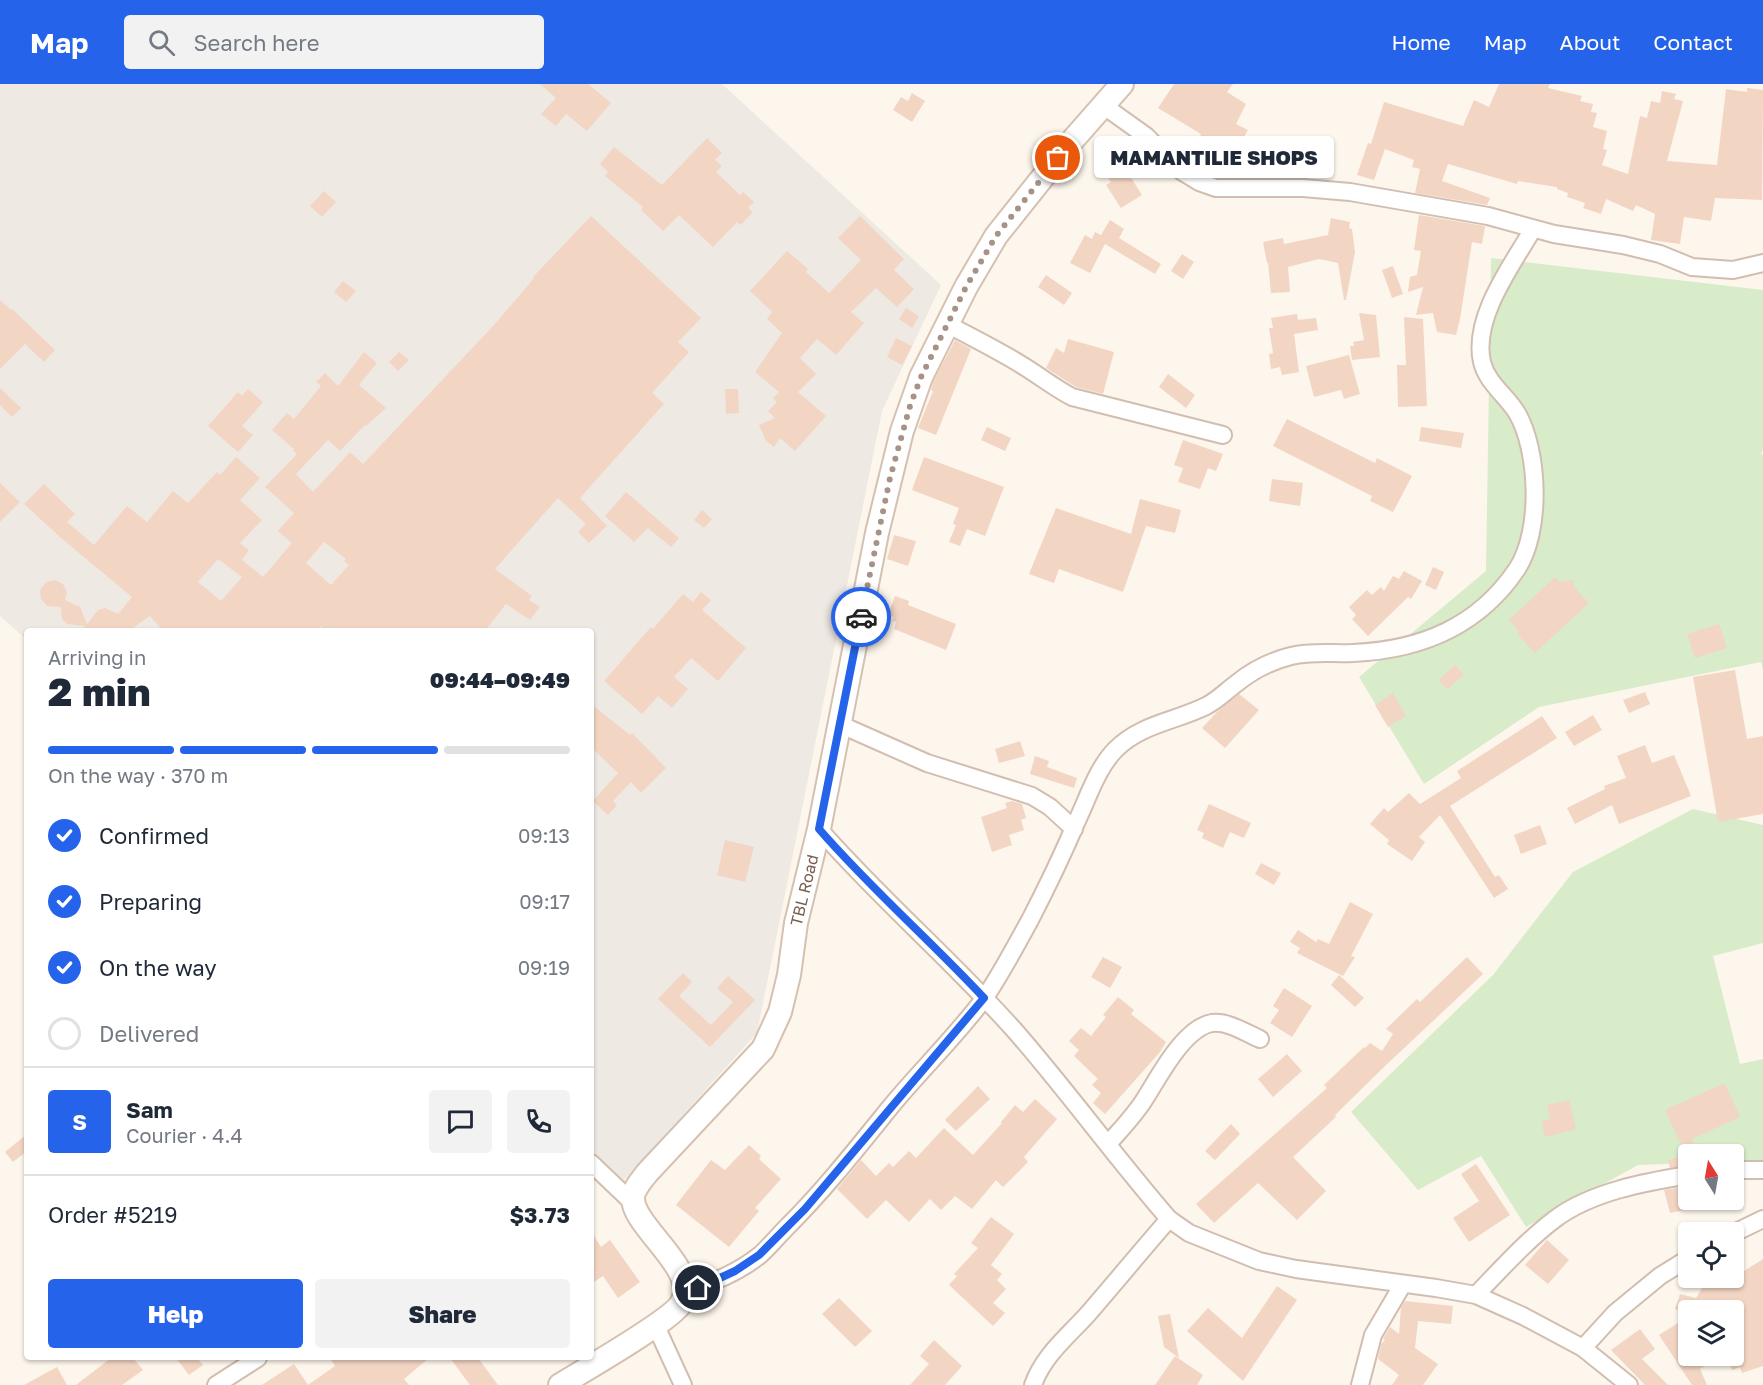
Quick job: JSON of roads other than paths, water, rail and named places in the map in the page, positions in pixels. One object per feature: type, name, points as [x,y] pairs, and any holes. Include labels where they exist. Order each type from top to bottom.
[{"type":"street","name":"TBL Road","points":[[634,1204],[633,1195],[647,1173],[763,1049],[780,1012],[789,975],[796,923],[819,829],[877,533],[902,431],[921,377],[966,287],[996,236],[1071,141],[1122,84]]},
{"type":"street","points":[[1104,106],[1146,136],[1181,171],[1199,182],[1216,188],[1303,188],[1350,192],[1488,216],[1533,229],[1623,245],[1660,254],[1692,267],[1733,270],[1763,263]]},
{"type":"street","points":[[684,1293],[735,1271],[767,1247],[805,1209],[984,998],[1030,920],[1096,778],[1112,753],[1130,736],[1207,705],[1262,666],[1277,660],[1295,655],[1324,652],[1353,653],[1392,648],[1424,641],[1459,626],[1496,596],[1520,565],[1529,541],[1534,509],[1534,477],[1520,417],[1508,399],[1489,379],[1482,364],[1482,331],[1502,282],[1533,229]]},
{"type":"street","points":[[947,324],[997,351],[1072,397],[1223,435]]},
{"type":"street","points":[[839,724],[927,763],[1032,796],[1050,807],[1074,829]]},
{"type":"street","points":[[819,829],[870,886],[929,940],[1016,1032],[1168,1219],[1190,1233],[1259,1261],[1296,1269],[1476,1295],[1523,1316],[1583,1348],[1629,1385]]},
{"type":"street","points":[[1108,1144],[1146,1098],[1175,1053],[1201,1027],[1212,1023],[1224,1023],[1260,1040]]},
{"type":"street","points":[[560,1385],[675,1311],[682,1302],[684,1293],[678,1269],[634,1204],[594,1166]]},
{"type":"street","points":[[1744,1170],[1763,1170]]},
{"type":"street","points":[[1476,1295],[1520,1250],[1556,1218],[1596,1197],[1652,1181],[1678,1177]]},
{"type":"street","points":[[1020,1385],[1042,1365],[1168,1219]]},
{"type":"street","points":[[1744,1228],[1763,1219]]},
{"type":"street","points":[[1583,1348],[1615,1313],[1660,1276],[1678,1265]]},
{"type":"street","points":[[1360,1385],[1374,1335],[1403,1284]]},
{"type":"street","points":[[656,1324],[683,1385]]},
{"type":"street","points":[[216,1385],[255,1360]]},
{"type":"street","points":[[1033,1385],[1042,1365]]},
{"type":"place","name":"MAMANTILIE SHOPS","points":[[1058,158]]}]
